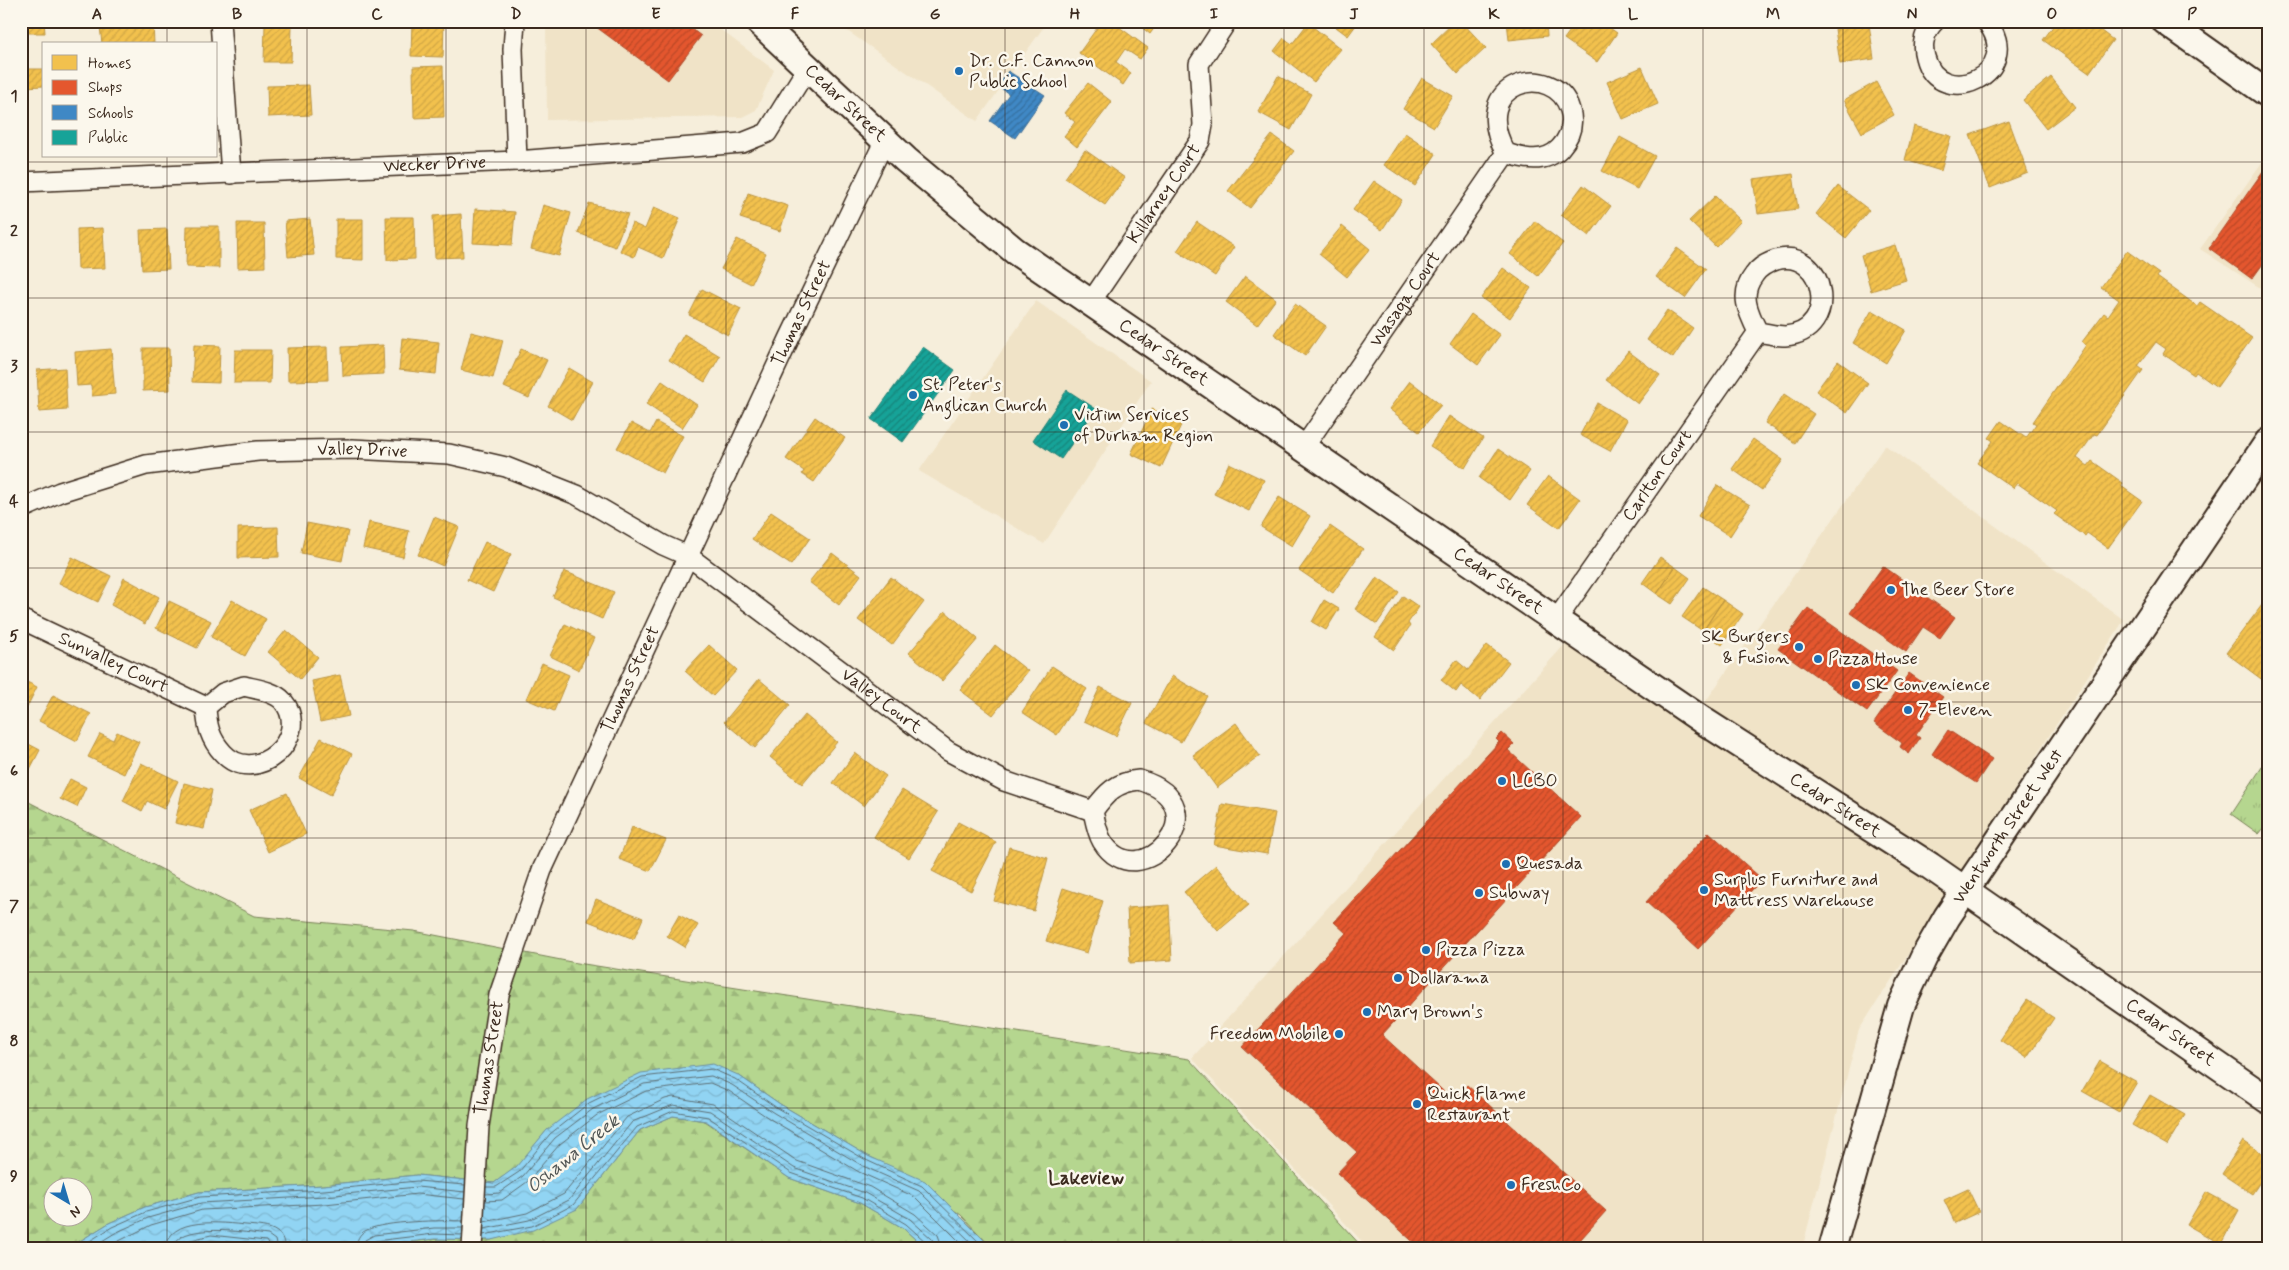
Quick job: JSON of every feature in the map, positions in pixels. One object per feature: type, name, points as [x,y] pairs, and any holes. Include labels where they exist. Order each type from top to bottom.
[{"type":"street","points":[[220,21],[231,174]]},
{"type":"street","points":[[515,21],[513,49],[517,161]]},
{"type":"street","name":"Cedar Street","points":[[758,21],[885,140],[982,225],[1090,303],[1557,619],[1702,720],[1966,890],[2268,1100]]},
{"type":"street","name":"Killarney Court","points":[[1090,303],[1200,141],[1203,125],[1199,64],[1227,21]]},
{"type":"street","points":[[1935,21],[1924,39],[1923,51],[1926,63],[1933,73],[1942,80],[1953,84],[1965,84],[1977,81],[1986,74],[1995,58],[1997,41],[1986,21]]},
{"type":"street","points":[[2165,21],[2268,94]]},
{"type":"street","name":"Wecker Drive","points":[[21,182],[517,161],[742,143],[767,133],[808,67]]},
{"type":"street","points":[[1526,82],[1538,82],[1550,86],[1561,93],[1568,103],[1572,115],[1571,128],[1566,141],[1558,151],[1546,157],[1533,160],[1506,153],[1495,130],[1494,118],[1497,105],[1504,94],[1526,82]]},
{"type":"street","name":"Thomas Street","points":[[472,1249],[478,1126],[499,995],[542,870],[862,184],[885,140]]},
{"type":"street","name":"Wasaga Court","points":[[1304,448],[1506,153]]},
{"type":"street","points":[[1779,259],[1792,260],[1804,265],[1814,274],[1820,285],[1822,297],[1820,309],[1815,320],[1806,329],[1795,334],[1783,336],[1758,332],[1746,307],[1745,294],[1749,281],[1756,270],[1767,263],[1779,259]]},
{"type":"street","name":"Carlton Court","points":[[1557,619],[1758,332]]},
{"type":"street","name":"Wentworth Street West","points":[[1832,1249],[1902,1006],[1924,957],[1966,890],[2268,442]]},
{"type":"street","name":"Valley Drive","points":[[21,509],[60,492],[146,465],[258,451],[352,449],[449,454],[506,467],[577,495],[663,545],[688,556]]},
{"type":"street","name":"Valley Court","points":[[688,556],[948,751],[1004,781],[1093,811]]},
{"type":"street","name":"Sunvalley Court","points":[[21,619],[206,707]]},
{"type":"street","points":[[244,686],[265,690],[282,701],[292,720],[288,741],[273,758],[260,765],[241,764],[228,758],[216,745],[207,727],[206,707],[223,693],[244,686]]},
{"type":"street","points":[[1139,780],[1154,784],[1166,793],[1174,806],[1175,830],[1169,843],[1152,856],[1131,860],[1110,851],[1102,840],[1093,811],[1112,788],[1126,781],[1139,780]]},
{"type":"shaded area","points":[[546,21],[709,21],[774,70],[756,110],[742,117],[547,120]]},
{"type":"shaded area","name":"Dr. C.F. Cannon Public School","points":[[833,21],[1048,21],[977,121]]},
{"type":"shaded area","points":[[2268,154],[2268,293],[2200,249]]},
{"type":"shaded area","points":[[1036,301],[1151,381],[1044,544],[919,471]]},
{"type":"shaded area","points":[[1885,445],[2124,620],[1859,1030],[1802,1249],[1369,1249],[1192,1058],[1567,642],[1692,721]]},
{"type":"green space","points":[[2268,758],[2268,823],[2259,834],[2231,814]]},
{"type":"green space","points":[[21,798],[254,916],[414,931],[571,962],[1189,1059],[1364,1249],[993,1249],[961,1215],[893,1168],[868,1156],[780,1104],[738,1075],[547,1130],[516,1168],[494,1183],[417,1175],[324,1185],[199,1192],[145,1207],[109,1223],[67,1249],[21,1249]]},
{"type":"green space","points":[[673,1116],[705,1121],[789,1178],[860,1203],[903,1228],[926,1249],[259,1249],[366,1247],[435,1239],[491,1240],[577,1209],[640,1130]]},
{"type":"water","name":"Oshawa Creek","points":[[713,1064],[738,1075],[780,1104],[868,1156],[925,1181],[993,1249],[926,1249],[903,1228],[860,1203],[789,1178],[706,1121],[673,1116],[640,1130],[577,1209],[533,1230],[491,1240],[435,1239],[366,1247],[276,1247],[211,1240],[175,1249],[67,1249],[109,1223],[145,1207],[199,1192],[324,1185],[417,1175],[494,1183],[516,1167],[547,1130],[587,1099],[641,1073]]},
{"type":"building: Homes","points":[[21,21],[44,21],[45,33],[21,33]]},
{"type":"building: Homes","points":[[412,21],[444,21],[443,57],[411,56]]},
{"type":"building: Homes","points":[[1102,21],[1111,21],[1148,48],[1140,59],[1125,49],[1116,62],[1131,73],[1123,85],[1079,53]]},
{"type":"building: Homes","points":[[1134,21],[1153,21],[1157,24],[1150,34]]},
{"type":"building: Homes","points":[[1328,21],[1359,21],[1348,36]]},
{"type":"building: Homes","points":[[1455,21],[1461,21],[1486,48],[1458,74],[1431,44]]},
{"type":"building: Homes","points":[[1507,21],[1546,21],[1547,36],[1509,40]]},
{"type":"building: Homes","points":[[1577,21],[1600,21],[1617,33],[1597,62],[1564,39]]},
{"type":"building: Homes","points":[[2057,21],[2088,21],[2113,40],[2089,73],[2043,40]]},
{"type":"building: Homes","points":[[153,23],[154,42],[102,42],[100,26]]},
{"type":"building: Homes","points":[[1308,23],[1341,49],[1314,82],[1274,51],[1284,38],[1292,44]]},
{"type":"building: Homes","points":[[1869,24],[1874,59],[1840,64],[1835,29]]},
{"type":"building: Homes","points":[[265,25],[292,25],[291,62],[264,62]]},
{"type":"building: Homes","points":[[443,66],[444,117],[414,118],[413,67]]},
{"type":"building: Homes","points":[[1642,67],[1658,104],[1623,119],[1607,82]]},
{"type":"building: Homes","points":[[23,69],[42,69],[42,86],[24,87]]},
{"type":"building: Homes","points":[[1278,76],[1311,94],[1291,130],[1258,112]]},
{"type":"building: Homes","points":[[2051,77],[2075,107],[2046,129],[2023,100]]},
{"type":"building: Homes","points":[[1422,78],[1453,96],[1434,127],[1403,109]]},
{"type":"building: Homes","points":[[1876,82],[1894,115],[1862,133],[1844,100]]},
{"type":"building: Homes","points":[[1088,83],[1112,102],[1077,147],[1064,136],[1075,122],[1064,113]]},
{"type":"building: Homes","points":[[309,85],[311,115],[268,117],[267,86]]},
{"type":"building: Homes","points":[[2009,121],[2028,173],[1990,188],[1970,135]]},
{"type":"building: Homes","points":[[1914,126],[1951,136],[1941,171],[1905,160]]},
{"type":"building: Homes","points":[[1405,133],[1436,154],[1415,186],[1384,165]]},
{"type":"building: Homes","points":[[1272,135],[1294,151],[1250,208],[1228,191]]},
{"type":"building: Homes","points":[[1620,137],[1655,156],[1637,189],[1602,171]]},
{"type":"building: Homes","points":[[1085,150],[1125,178],[1105,205],[1065,178]]},
{"type":"building: Homes","points":[[1793,174],[1798,209],[1758,214],[1753,179]]},
{"type":"building: Homes","points":[[1374,181],[1402,200],[1382,230],[1353,210]]},
{"type":"building: Homes","points":[[1583,185],[1611,206],[1589,236],[1561,215]]},
{"type":"building: Homes","points":[[1838,186],[1869,210],[1846,238],[1816,214]]},
{"type":"building: Homes","points":[[748,193],[788,206],[780,231],[740,218]]},
{"type":"building: Homes","points":[[1715,196],[1741,221],[1716,247],[1689,221]]},
{"type":"building: Homes","points":[[589,203],[628,214],[615,247],[578,233]]},
{"type":"building: Homes","points":[[543,205],[571,213],[559,256],[531,249]]},
{"type":"building: Homes","points":[[654,207],[680,218],[663,258],[638,247],[634,257],[620,251],[632,223],[645,229]]},
{"type":"building: Homes","points":[[475,209],[515,212],[512,245],[473,243]]},
{"type":"building: Homes","points":[[461,214],[463,257],[435,258],[433,216]]},
{"type":"building: Homes","points":[[386,217],[414,217],[415,259],[387,260]]},
{"type":"building: Homes","points":[[310,219],[314,255],[288,257],[285,221]]},
{"type":"building: Homes","points":[[336,219],[363,219],[363,260],[336,259]]},
{"type":"building: Homes","points":[[1535,221],[1563,243],[1538,276],[1510,254]]},
{"type":"building: Homes","points":[[1197,222],[1234,247],[1215,276],[1177,251]]},
{"type":"building: Homes","points":[[237,223],[264,223],[265,267],[238,268]]},
{"type":"building: Homes","points":[[21,224],[23,224],[24,251],[21,252]]},
{"type":"building: Homes","points":[[187,226],[219,226],[219,268],[186,267]]},
{"type":"building: Homes","points":[[1342,226],[1370,249],[1347,277],[1319,254]]},
{"type":"building: Homes","points":[[103,228],[105,268],[78,269],[77,229]]},
{"type":"building: Homes","points":[[167,229],[169,269],[142,270],[140,230]]},
{"type":"building: Homes","points":[[737,239],[766,253],[751,284],[721,269]]},
{"type":"building: Homes","points":[[1895,245],[1906,280],[1871,291],[1861,255]]},
{"type":"building: Homes","points":[[1677,248],[1706,269],[1685,298],[1656,277]]},
{"type":"building: Homes","points":[[2127,251],[2159,274],[2157,277],[2197,306],[2200,302],[2252,338],[2217,387],[2196,372],[2194,375],[2163,354],[2166,349],[2156,342],[2138,366],[2143,370],[2097,435],[2094,434],[2077,458],[2088,466],[2092,461],[2123,483],[2121,486],[2142,501],[2108,548],[2087,533],[2085,536],[2054,514],[2057,511],[2017,483],[2013,488],[1977,463],[1993,441],[1989,438],[2001,421],[2026,438],[2036,424],[2033,422],[2086,345],[2082,342],[2104,313],[2108,316],[2119,300],[2101,287]]},
{"type":"building: Homes","points":[[1503,268],[1531,288],[1510,318],[1481,298]]},
{"type":"building: Homes","points":[[1245,276],[1276,299],[1257,325],[1226,302]]},
{"type":"building: Homes","points":[[702,289],[741,309],[728,335],[689,315]]},
{"type":"building: Homes","points":[[1295,304],[1326,326],[1305,356],[1274,334]]},
{"type":"building: Homes","points":[[1667,310],[1693,328],[1673,358],[1647,340]]},
{"type":"building: Homes","points":[[1872,310],[1906,330],[1886,363],[1853,343]]},
{"type":"building: Homes","points":[[1471,314],[1500,335],[1478,365],[1450,344]]},
{"type":"building: Homes","points":[[471,332],[503,340],[493,378],[461,370]]},
{"type":"building: Homes","points":[[684,334],[720,356],[705,382],[669,360]]},
{"type":"building: Homes","points":[[402,338],[439,342],[436,374],[399,370]]},
{"type":"building: Homes","points":[[194,345],[220,346],[219,383],[192,382]]},
{"type":"building: Homes","points":[[383,345],[384,374],[343,376],[342,347]]},
{"type":"building: Homes","points":[[327,347],[328,380],[288,381],[287,348]]},
{"type":"building: Homes","points":[[143,348],[169,348],[170,390],[143,391]]},
{"type":"building: Homes","points":[[111,349],[115,394],[92,396],[91,385],[77,386],[75,352]]},
{"type":"building: Homes","points":[[521,349],[547,360],[529,398],[504,387]]},
{"type":"building: Homes","points":[[235,350],[271,350],[270,383],[234,383]]},
{"type":"building: Homes","points":[[1628,351],[1660,375],[1638,404],[1606,380]]},
{"type":"building: Homes","points":[[1838,361],[1868,383],[1847,413],[1816,391]]},
{"type":"building: Homes","points":[[65,368],[67,410],[39,412],[37,370]]},
{"type":"building: Homes","points":[[569,368],[593,382],[572,420],[548,406]]},
{"type":"building: Homes","points":[[662,381],[697,405],[682,428],[646,404]]},
{"type":"building: Homes","points":[[1410,381],[1441,405],[1419,432],[1389,409]]},
{"type":"building: Homes","points":[[1784,394],[1814,414],[1795,443],[1765,423]]},
{"type":"building: Homes","points":[[1597,403],[1627,420],[1610,451],[1580,435]]},
{"type":"building: Homes","points":[[1152,409],[1182,423],[1161,468],[1131,454]]},
{"type":"building: Homes","points":[[1449,416],[1483,438],[1465,468],[1430,446]]},
{"type":"building: Homes","points":[[815,417],[845,438],[814,482],[802,474],[804,471],[786,459]]},
{"type":"building: Homes","points":[[656,422],[683,436],[663,473],[617,448],[631,423],[650,433]]},
{"type":"building: Homes","points":[[1753,439],[1783,460],[1762,490],[1732,469]]},
{"type":"building: Homes","points":[[1498,449],[1530,471],[1510,500],[1479,478]]},
{"type":"building: Homes","points":[[1229,463],[1264,480],[1249,511],[1214,494]]},
{"type":"building: Homes","points":[[1548,476],[1580,499],[1559,528],[1527,505]]},
{"type":"building: Homes","points":[[1717,485],[1750,505],[1730,536],[1698,516]]},
{"type":"building: Homes","points":[[1279,497],[1310,516],[1292,546],[1261,527]]},
{"type":"building: Homes","points":[[771,512],[810,538],[791,565],[752,539]]},
{"type":"building: Homes","points":[[434,517],[459,527],[443,566],[418,555]]},
{"type":"building: Homes","points":[[369,522],[409,531],[403,557],[363,548]]},
{"type":"building: Homes","points":[[307,523],[348,531],[342,561],[301,553]]},
{"type":"building: Homes","points":[[1330,526],[1363,549],[1333,593],[1299,570]]},
{"type":"building: Homes","points":[[278,527],[279,557],[238,558],[238,528]]},
{"type":"building: Homes","points":[[485,542],[511,554],[493,592],[467,580]]},
{"type":"building: Homes","points":[[832,553],[861,575],[839,605],[809,582]]},
{"type":"building: Homes","points":[[72,557],[111,576],[98,602],[59,583]]},
{"type":"building: Homes","points":[[1660,557],[1675,567],[1657,594],[1642,583]]},
{"type":"building: Homes","points":[[1675,567],[1690,578],[1672,604],[1657,594]]},
{"type":"building: Homes","points":[[564,571],[614,592],[602,619],[553,597]]},
{"type":"building: Homes","points":[[891,577],[924,602],[892,645],[858,620]]},
{"type":"building: Homes","points":[[1377,577],[1399,592],[1377,624],[1355,609]]},
{"type":"building: Homes","points":[[124,578],[159,597],[145,624],[111,605]]},
{"type":"building: Homes","points":[[1703,587],[1723,600],[1703,631],[1682,617]]},
{"type":"building: Homes","points":[[1403,596],[1419,607],[1408,623],[1410,626],[1394,650],[1375,637]]},
{"type":"building: Homes","points":[[2268,597],[2268,684],[2226,653]]},
{"type":"building: Homes","points":[[232,600],[266,619],[245,656],[211,637]]},
{"type":"building: Homes","points":[[1324,600],[1339,609],[1326,630],[1312,622]]},
{"type":"building: Homes","points":[[1723,600],[1743,614],[1722,645],[1703,631]]},
{"type":"building: Homes","points":[[169,601],[211,621],[197,648],[156,628]]},
{"type":"building: Homes","points":[[945,611],[978,639],[942,681],[909,653]]},
{"type":"building: Homes","points":[[565,624],[594,638],[579,670],[550,656]]},
{"type":"building: Homes","points":[[286,630],[318,657],[300,679],[268,652]]},
{"type":"building: Homes","points":[[709,645],[737,670],[713,696],[685,671]]},
{"type":"building: Homes","points":[[995,645],[1028,671],[993,715],[960,690]]},
{"type":"building: Homes","points":[[1487,645],[1509,662],[1480,700],[1461,685],[1456,692],[1441,680],[1456,660],[1468,670]]},
{"type":"building: Homes","points":[[542,663],[569,675],[554,711],[526,699]]},
{"type":"building: Homes","points":[[1052,666],[1087,689],[1057,735],[1022,712]]},
{"type":"building: Homes","points":[[340,675],[349,716],[320,722],[312,681]]},
{"type":"building: Homes","points":[[1172,676],[1207,696],[1181,742],[1146,723]]},
{"type":"building: Homes","points":[[21,679],[37,687],[21,719]]},
{"type":"building: Homes","points":[[759,679],[790,705],[755,748],[724,722]]},
{"type":"building: Homes","points":[[1100,687],[1132,703],[1116,736],[1084,721]]},
{"type":"building: Homes","points":[[53,695],[91,714],[77,741],[39,721]]},
{"type":"building: Homes","points":[[805,715],[837,742],[802,784],[770,757]]},
{"type":"building: Homes","points":[[1236,723],[1260,756],[1217,788],[1193,755]]},
{"type":"building: Homes","points":[[117,732],[139,742],[124,774],[88,757],[100,734],[113,740]]},
{"type":"building: Homes","points":[[321,738],[352,754],[331,795],[299,778]]},
{"type":"building: Homes","points":[[23,741],[40,750],[28,773],[21,770],[21,745]]},
{"type":"building: Homes","points":[[855,753],[886,776],[864,806],[833,783]]},
{"type":"building: Homes","points":[[141,763],[178,781],[164,809],[147,801],[142,811],[123,801]]},
{"type":"building: Homes","points":[[70,779],[86,787],[77,807],[60,799]]},
{"type":"building: Homes","points":[[184,783],[212,790],[204,829],[175,823]]},
{"type":"building: Homes","points":[[902,790],[938,812],[909,858],[874,837]]},
{"type":"building: Homes","points":[[287,793],[306,834],[268,852],[249,810]]},
{"type":"building: Homes","points":[[1222,804],[1275,813],[1267,854],[1214,845]]},
{"type":"building: Homes","points":[[958,822],[996,842],[971,891],[932,871]]},
{"type":"building: Homes","points":[[632,827],[666,840],[650,871],[619,859]]},
{"type":"building: Homes","points":[[1009,847],[1048,858],[1034,911],[994,901]]},
{"type":"building: Homes","points":[[1216,865],[1249,905],[1218,931],[1184,892]]},
{"type":"building: Homes","points":[[1063,888],[1103,901],[1087,953],[1046,941]]},
{"type":"building: Homes","points":[[596,899],[643,918],[634,939],[588,921]]},
{"type":"building: Homes","points":[[1169,905],[1172,960],[1130,963],[1127,908]]},
{"type":"building: Homes","points":[[679,915],[698,925],[685,947],[667,936]]},
{"type":"building: Homes","points":[[2027,1000],[2054,1018],[2027,1058],[2000,1040]]},
{"type":"building: Homes","points":[[2100,1061],[2137,1082],[2119,1112],[2082,1091]]},
{"type":"building: Homes","points":[[2150,1095],[2185,1115],[2167,1145],[2132,1125]]},
{"type":"building: Homes","points":[[2243,1141],[2268,1157],[2268,1170],[2252,1194],[2222,1174]]},
{"type":"building: Homes","points":[[1968,1189],[1979,1212],[1955,1223],[1944,1200]]},
{"type":"building: Homes","points":[[2206,1192],[2239,1210],[2221,1244],[2187,1225]]},
{"type":"building: Shops","points":[[588,21],[681,21],[701,36],[668,80]]},
{"type":"building: Shops","points":[[2268,164],[2268,257],[2252,279],[2209,248]]},
{"type":"building: Shops","name":"The Beer Store","points":[[1883,566],[1955,617],[1940,638],[1923,627],[1906,652],[1850,613]]},
{"type":"building: Shops","points":[[1808,608],[1897,671],[1867,712],[1778,649]]},
{"type":"building: Shops","name":"7-Eleven","points":[[1909,673],[1943,697],[1916,735],[1920,738],[1909,754],[1900,747],[1902,743],[1874,723]]},
{"type":"building: Shops","points":[[1948,730],[1992,759],[1976,783],[1932,754]]},
{"type":"building: Shops","points":[[1502,733],[1514,744],[1508,750],[1581,817],[1382,1035],[1453,1100],[1467,1085],[1606,1211],[1572,1249],[1421,1249],[1337,1173],[1357,1152],[1242,1047],[1346,933],[1334,922],[1499,742],[1496,739]]},
{"type":"building: Shops","name":"Surplus Furniture and Mattress Warehouse","points":[[1709,832],[1762,879],[1698,949],[1646,902]]},
{"type":"building: Schools","points":[[1008,71],[1045,95],[1015,138],[990,121],[1009,94],[998,86]]},
{"type":"building: Public","name":"St. Peter's Anglican Church","points":[[923,347],[955,370],[903,442],[871,419]]},
{"type":"building: Public","name":"Victim Services of Durham Region","points":[[1067,390],[1096,409],[1061,459],[1033,440]]},
{"type":"place","name":"Dr. C.F. Cannon Public School","points":[[959,71]]},
{"type":"place","name":"St. Peter's Anglican Church","points":[[913,395]]},
{"type":"place","name":"Victim Services of Durham Region","points":[[1064,425]]},
{"type":"place","name":"The Beer Store","points":[[1891,590]]},
{"type":"place","name":"SK Burgers & Fusion","points":[[1799,647]]},
{"type":"place","name":"Pizza House","points":[[1818,659]]},
{"type":"place","name":"SK Convenience","points":[[1856,685]]},
{"type":"place","name":"7-Eleven","points":[[1908,710]]},
{"type":"place","name":"LCBO","points":[[1502,781]]},
{"type":"place","name":"Quesada","points":[[1506,864]]},
{"type":"place","name":"Surplus Furniture and Mattress Warehouse","points":[[1704,890]]},
{"type":"place","name":"Subway","points":[[1479,893]]},
{"type":"place","name":"Pizza Pizza","points":[[1426,950]]},
{"type":"place","name":"Dollarama","points":[[1398,978]]},
{"type":"place","name":"Mary Brown's","points":[[1367,1012]]},
{"type":"place","name":"Freedom Mobile","points":[[1339,1034]]},
{"type":"place","name":"Quick Flame Restaurant","points":[[1417,1104]]},
{"type":"place","name":"FreshCo","points":[[1511,1185]]},
{"type":"district","name":"Lakeview","points":[[1086,1178]]}]
